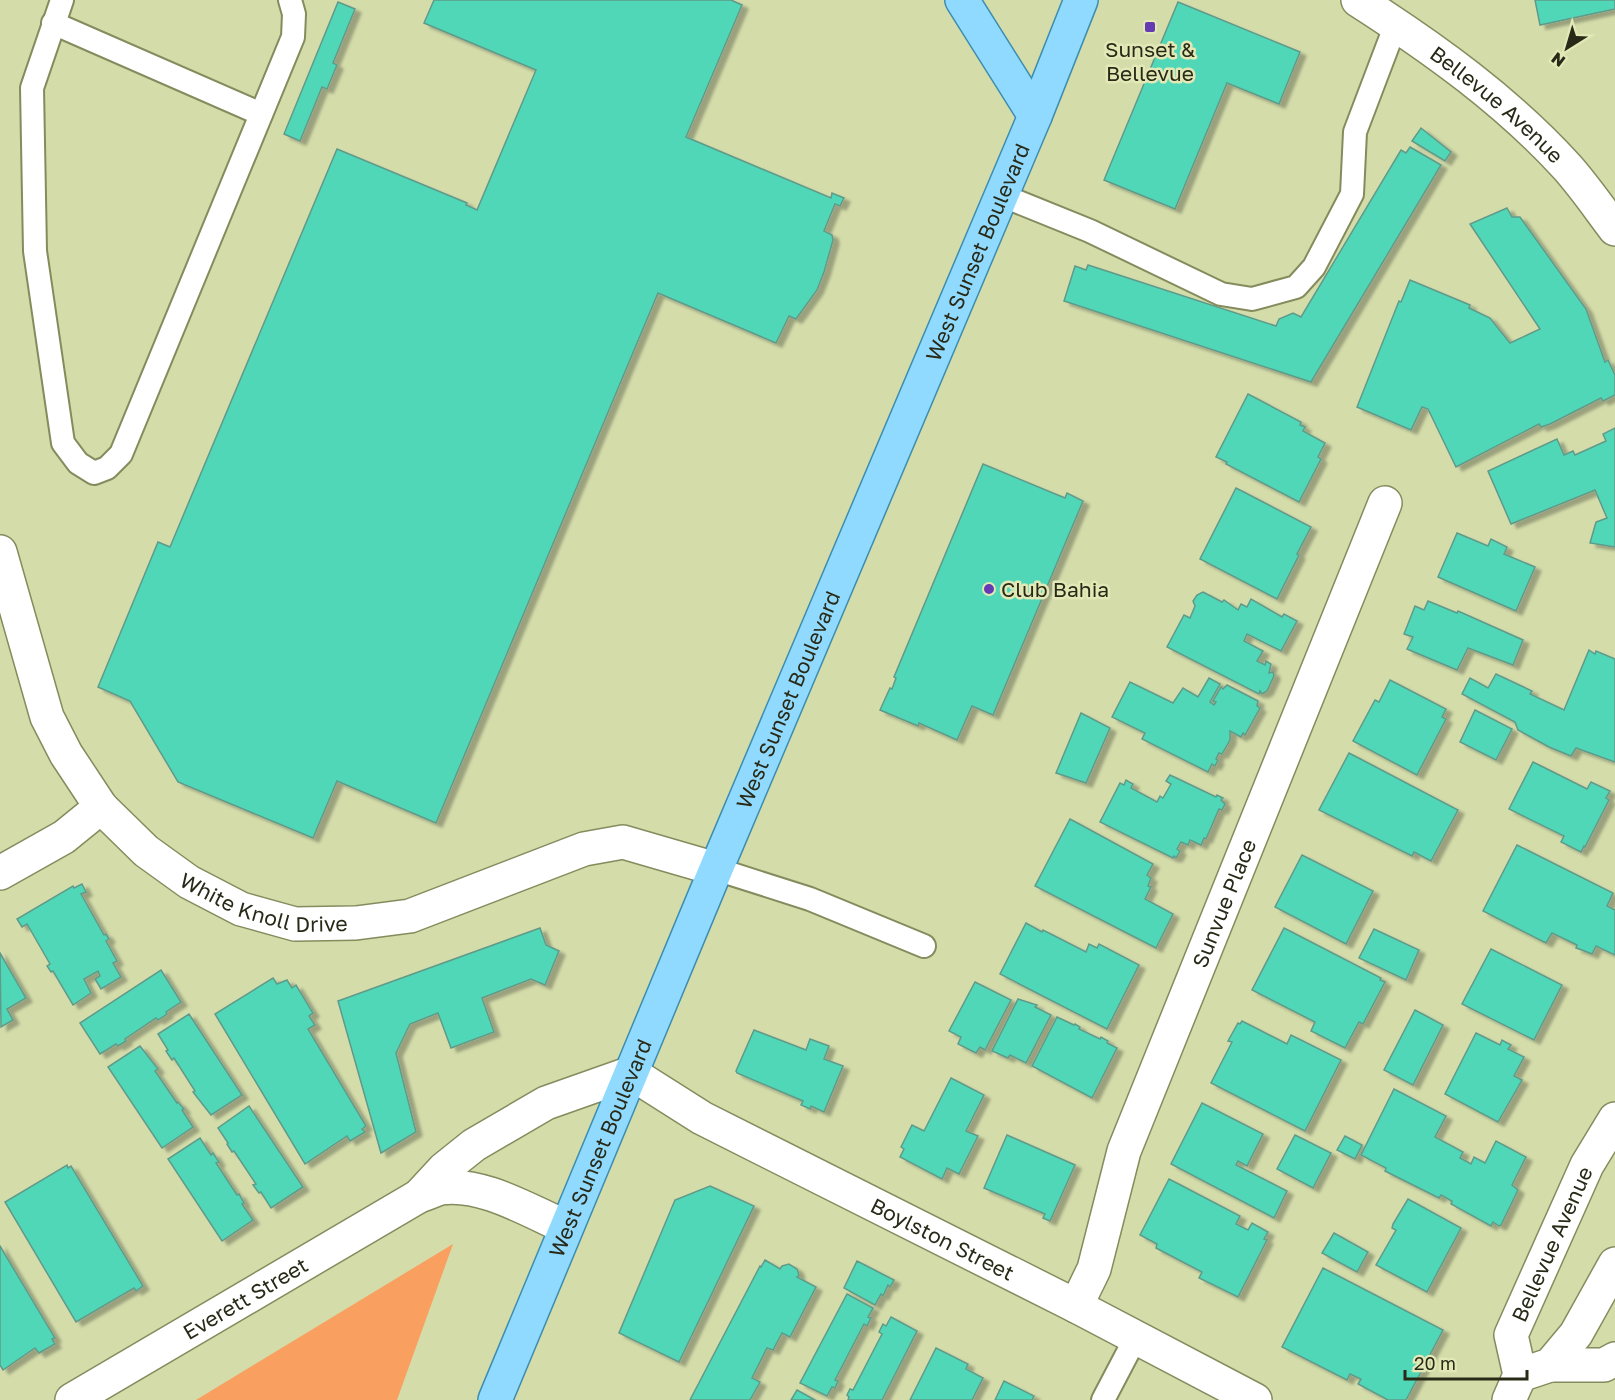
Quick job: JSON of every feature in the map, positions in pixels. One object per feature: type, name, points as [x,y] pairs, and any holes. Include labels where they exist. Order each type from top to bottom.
[{"type":"main road","points":[[962,0],[1035,116]]},
{"type":"main road","name":"West Sunset Boulevard","points":[[495,1400],[1082,1]]},
{"type":"street","name":"Bellevue Avenue","points":[[1358,0],[1396,24],[1494,96],[1568,167],[1615,229]]},
{"type":"street","name":"Sunvue Place","points":[[1076,1306],[1094,1269],[1124,1151],[1385,503]]},
{"type":"street","name":"White Knoll Drive","points":[[0,552],[47,717],[66,754],[100,807],[146,851],[189,882],[241,909],[295,924],[356,923],[410,916],[584,849],[623,842],[716,869]]},
{"type":"street","points":[[0,873],[64,837],[100,807]]},
{"type":"street","name":"Boylston Street","points":[[631,1073],[702,1118],[1076,1306],[1255,1400]]},
{"type":"street","name":"Everett Street","points":[[419,1196],[444,1169],[474,1145],[546,1103],[631,1073]]},
{"type":"street","name":"Bellevue Avenue","points":[[1526,1380],[1511,1335],[1587,1166],[1615,1119]]},
{"type":"street","name":"Everett Street","points":[[72,1400],[419,1196],[440,1188],[461,1187],[487,1192],[566,1227]]},
{"type":"street","points":[[1526,1380],[1576,1334],[1615,1264]]},
{"type":"street","points":[[1526,1380],[1604,1365],[1615,1359]]},
{"type":"lane","points":[[62,0],[32,88],[34,251],[63,443],[78,463],[94,473],[107,468],[121,454],[293,36],[294,14],[290,0]]},
{"type":"lane","points":[[53,23],[261,114]]},
{"type":"lane","points":[[1001,195],[1090,231],[1221,294],[1252,299],[1296,287],[1314,267],[1352,194],[1355,132],[1396,24]]},
{"type":"lane","points":[[716,869],[810,899],[924,946]]},
{"type":"lane","points":[[1103,1400],[1135,1339]]},
{"type":"shaded area","points":[[453,1244],[397,1400],[196,1400]]},
{"type":"building","points":[[434,0],[731,0],[742,5],[686,137],[831,198],[832,193],[844,198],[840,206],[835,204],[824,231],[832,235],[833,240],[817,290],[796,319],[789,316],[776,343],[658,293],[436,823],[337,781],[313,838],[178,782],[130,701],[98,687],[158,542],[170,547],[337,149],[467,203],[466,205],[477,210],[536,70],[424,23]]},
{"type":"building","points":[[1535,0],[1615,0],[1615,9],[1540,25]]},
{"type":"building","points":[[338,2],[355,9],[333,63],[337,65],[327,89],[322,87],[300,141],[284,134]]},
{"type":"building","points":[[1178,2],[1300,52],[1279,104],[1227,83],[1175,209],[1104,180]]},
{"type":"building","points":[[1421,128],[1451,152],[1445,161],[1412,141]]},
{"type":"building","points":[[1410,147],[1441,165],[1311,382],[1064,301],[1075,266],[1086,270],[1088,265],[1276,326],[1279,319],[1293,313],[1301,317],[1401,150],[1406,153]]},
{"type":"building","points":[[1507,208],[1512,217],[1520,217],[1586,309],[1605,362],[1608,360],[1615,375],[1615,395],[1603,401],[1601,398],[1550,424],[1541,427],[1539,424],[1456,467],[1428,409],[1422,407],[1411,430],[1357,407],[1399,301],[1401,302],[1410,280],[1470,305],[1469,308],[1490,318],[1510,343],[1540,329],[1470,224]]},
{"type":"building","points":[[1248,394],[1301,422],[1300,425],[1305,427],[1303,431],[1325,443],[1318,457],[1321,459],[1299,502],[1216,457]]},
{"type":"building","points":[[1615,428],[1615,547],[1590,543],[1596,522],[1607,518],[1595,490],[1511,524],[1488,471],[1557,439],[1564,455],[1573,451],[1575,455],[1606,441],[1603,434]]},
{"type":"building","name":"Club Bahia","points":[[983,464],[1065,498],[1067,493],[1083,501],[993,715],[972,706],[957,740],[919,723],[918,726],[880,710],[890,688],[892,689],[896,678],[894,677]]},
{"type":"building","points":[[1236,488],[1311,527],[1277,599],[1200,559]]},
{"type":"building","points":[[1457,533],[1488,546],[1491,539],[1507,547],[1504,554],[1535,567],[1516,611],[1438,577]]},
{"type":"building","points":[[1203,592],[1222,602],[1224,600],[1238,610],[1241,604],[1247,607],[1251,599],[1282,617],[1284,614],[1297,621],[1281,651],[1247,634],[1244,641],[1263,651],[1257,661],[1265,665],[1266,661],[1271,664],[1269,673],[1273,672],[1274,676],[1267,691],[1262,694],[1260,691],[1259,694],[1167,647],[1184,615],[1190,618],[1195,606],[1193,601]]},
{"type":"building","points":[[1428,601],[1457,613],[1458,611],[1523,640],[1513,665],[1468,648],[1457,670],[1407,649],[1413,637],[1404,634],[1415,606],[1424,610]]},
{"type":"building","points":[[1589,650],[1595,654],[1596,651],[1615,659],[1615,762],[1576,748],[1571,756],[1549,747],[1518,730],[1515,722],[1462,694],[1470,678],[1488,688],[1496,674],[1532,691],[1530,694],[1564,710]]},
{"type":"building","points":[[1209,678],[1220,684],[1210,702],[1214,705],[1216,702],[1213,701],[1221,687],[1223,689],[1227,685],[1258,701],[1257,706],[1260,708],[1245,735],[1243,733],[1241,737],[1230,731],[1230,740],[1222,754],[1219,753],[1215,766],[1212,764],[1208,772],[1142,739],[1145,733],[1112,717],[1130,682],[1173,703],[1183,688],[1198,697]]},
{"type":"building","points":[[1390,680],[1446,709],[1442,717],[1446,719],[1417,775],[1353,741],[1375,700],[1379,702]]},
{"type":"building","points":[[1475,710],[1512,729],[1496,760],[1460,742]]},
{"type":"building","points":[[1081,713],[1110,728],[1086,783],[1056,773]]},
{"type":"building","points":[[1349,753],[1458,810],[1431,861],[1414,852],[1412,856],[1319,810]]},
{"type":"building","points":[[1533,762],[1587,789],[1591,782],[1610,791],[1606,798],[1609,800],[1581,852],[1561,842],[1564,836],[1509,809]]},
{"type":"building","points":[[1170,775],[1216,797],[1217,795],[1223,798],[1221,800],[1225,804],[1222,810],[1219,809],[1201,845],[1190,840],[1188,845],[1181,842],[1177,849],[1180,851],[1176,858],[1174,856],[1173,858],[1100,822],[1120,783],[1124,785],[1126,780],[1133,784],[1131,788],[1157,802],[1160,796],[1163,798],[1171,784],[1166,781]]},
{"type":"building","points":[[1070,819],[1153,864],[1147,875],[1151,878],[1148,886],[1151,887],[1145,899],[1173,914],[1156,948],[1035,886]]},
{"type":"building","points":[[1517,845],[1613,893],[1607,906],[1615,910],[1615,955],[1596,946],[1592,954],[1576,948],[1577,945],[1552,933],[1546,943],[1483,911]]},
{"type":"building","points":[[1302,855],[1373,891],[1346,944],[1275,907]]},
{"type":"building","points":[[82,884],[86,892],[81,894],[104,935],[106,934],[109,939],[106,941],[117,961],[113,963],[121,977],[101,989],[95,979],[100,976],[98,971],[84,979],[91,993],[73,1005],[53,971],[51,972],[47,966],[50,964],[27,924],[22,927],[17,919],[73,886],[74,888]]},
{"type":"building","points":[[1026,923],[1086,952],[1089,944],[1097,948],[1099,944],[1139,965],[1107,1029],[1000,974]]},
{"type":"building","points":[[540,928],[546,945],[559,951],[545,985],[531,979],[482,998],[494,1032],[451,1048],[438,1013],[410,1024],[396,1053],[416,1132],[381,1153],[338,1001]]},
{"type":"building","points":[[1284,928],[1385,982],[1363,1024],[1359,1022],[1345,1048],[1311,1031],[1315,1022],[1252,990]]},
{"type":"building","points":[[1374,929],[1419,950],[1406,980],[1359,958]]},
{"type":"building","points":[[1491,949],[1562,985],[1534,1040],[1462,1004]]},
{"type":"building","points":[[0,953],[26,998],[7,1009],[13,1020],[1,1027]]},
{"type":"building","points":[[161,970],[181,1002],[158,1020],[156,1018],[125,1039],[126,1041],[100,1054],[80,1023]]},
{"type":"building","points":[[273,978],[277,984],[287,980],[292,988],[296,985],[313,1013],[309,1016],[315,1025],[308,1029],[366,1126],[362,1129],[365,1132],[350,1141],[347,1136],[305,1164],[215,1014]]},
{"type":"building","points":[[975,982],[1011,1000],[985,1050],[980,1047],[976,1053],[958,1044],[961,1037],[949,1031]]},
{"type":"building","points":[[1018,999],[1037,1005],[1035,1007],[1051,1015],[1026,1063],[1010,1055],[1008,1058],[992,1051]]},
{"type":"building","points":[[1415,1010],[1443,1025],[1413,1085],[1384,1070]]},
{"type":"building","points":[[189,1014],[242,1095],[211,1115],[193,1092],[195,1091],[174,1058],[172,1060],[166,1051],[168,1050],[158,1034]]},
{"type":"building","points":[[1057,1017],[1075,1024],[1080,1027],[1079,1029],[1100,1039],[1101,1037],[1117,1048],[1092,1098],[1032,1066]]},
{"type":"building","points":[[1242,1021],[1287,1044],[1291,1035],[1341,1060],[1305,1131],[1211,1083],[1232,1042],[1228,1041],[1238,1023]]},
{"type":"building","points":[[754,1030],[806,1050],[810,1039],[829,1046],[824,1059],[843,1066],[824,1112],[811,1106],[810,1109],[801,1105],[803,1101],[737,1073]]},
{"type":"building","points":[[1476,1033],[1500,1045],[1502,1040],[1511,1045],[1508,1049],[1524,1057],[1514,1076],[1522,1080],[1498,1122],[1445,1094]]},
{"type":"building","points":[[140,1046],[158,1069],[155,1071],[177,1103],[184,1109],[182,1110],[193,1127],[162,1148],[108,1067]]},
{"type":"building","points":[[951,1078],[984,1095],[966,1131],[978,1136],[959,1174],[947,1168],[942,1179],[900,1157],[904,1149],[901,1147],[912,1125],[924,1131]]},
{"type":"building","points":[[1394,1089],[1446,1116],[1435,1137],[1463,1152],[1460,1158],[1471,1164],[1474,1157],[1485,1163],[1496,1141],[1526,1157],[1512,1185],[1518,1190],[1501,1225],[1493,1222],[1491,1226],[1451,1204],[1452,1201],[1441,1195],[1439,1198],[1385,1171],[1386,1168],[1361,1155]]},
{"type":"building","points":[[1202,1103],[1263,1134],[1247,1166],[1238,1161],[1236,1165],[1287,1191],[1274,1218],[1171,1164]]},
{"type":"building","points":[[249,1106],[303,1187],[271,1208],[261,1192],[259,1193],[253,1185],[256,1184],[234,1151],[232,1152],[218,1128]]},
{"type":"building","points":[[1007,1135],[1075,1165],[1050,1221],[1043,1218],[1045,1214],[984,1188]]},
{"type":"building","points":[[1295,1135],[1331,1153],[1313,1188],[1277,1169]]},
{"type":"building","points":[[1345,1136],[1362,1145],[1355,1159],[1337,1150]]},
{"type":"building","points":[[200,1138],[211,1155],[213,1153],[219,1162],[216,1163],[237,1195],[239,1194],[244,1203],[242,1204],[253,1220],[222,1241],[168,1159]]},
{"type":"building","points":[[67,1165],[68,1168],[71,1166],[143,1286],[136,1291],[134,1288],[76,1322],[5,1202]]},
{"type":"building","points":[[1169,1179],[1240,1216],[1236,1224],[1248,1230],[1252,1223],[1268,1232],[1264,1239],[1267,1240],[1238,1297],[1199,1278],[1202,1272],[1156,1248],[1157,1244],[1140,1235]]},
{"type":"building","points":[[710,1186],[754,1206],[679,1362],[619,1333],[675,1200]]},
{"type":"building","points":[[1408,1199],[1461,1228],[1427,1292],[1376,1265],[1396,1230],[1392,1228],[1393,1224]]},
{"type":"building","points":[[1334,1233],[1368,1252],[1357,1272],[1322,1253]]},
{"type":"building","points":[[0,1246],[55,1338],[52,1339],[55,1344],[39,1353],[35,1348],[3,1370],[0,1365]]},
{"type":"building","points":[[765,1260],[780,1269],[789,1264],[797,1269],[799,1275],[797,1277],[816,1287],[790,1337],[782,1333],[773,1350],[767,1348],[752,1378],[760,1382],[750,1400],[690,1400],[760,1266]]},
{"type":"building","points":[[857,1261],[894,1280],[890,1287],[888,1285],[883,1296],[881,1294],[875,1305],[844,1288]]},
{"type":"building","points":[[1323,1268],[1443,1330],[1406,1400],[1388,1400],[1358,1384],[1361,1379],[1350,1374],[1347,1380],[1282,1347]]},
{"type":"building","points":[[847,1294],[873,1308],[868,1317],[871,1318],[867,1326],[864,1324],[835,1380],[838,1381],[835,1388],[832,1387],[827,1396],[800,1383]]},
{"type":"building","points":[[891,1317],[917,1331],[882,1400],[848,1400],[847,1395],[850,1389],[853,1390],[882,1334],[879,1332],[883,1324],[886,1326]]},
{"type":"building","points":[[936,1348],[968,1364],[966,1369],[983,1378],[972,1400],[910,1400]]},
{"type":"building","points":[[1004,1381],[1034,1396],[1032,1400],[995,1400]]},
{"type":"building","points":[[797,1390],[815,1400],[791,1400]]},
{"type":"place","name":"Sunset & Bellevue","points":[[1150,27]]},
{"type":"place","name":"Club Bahia","points":[[989,589]]}]
